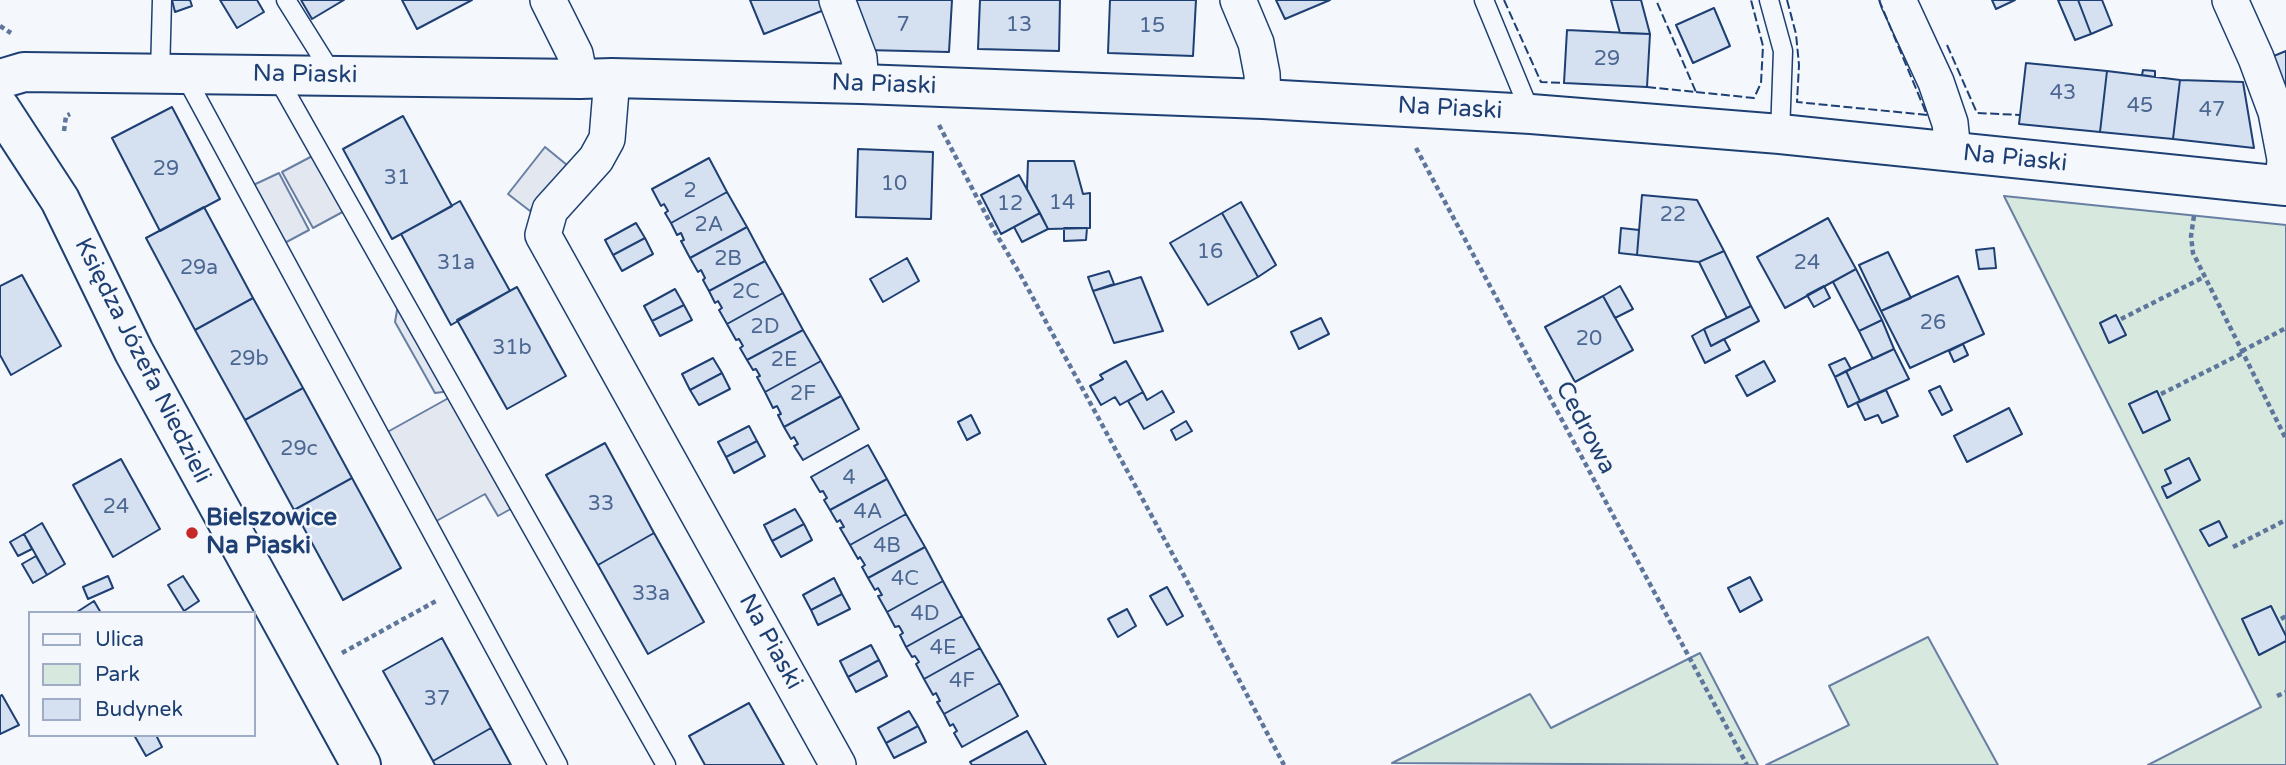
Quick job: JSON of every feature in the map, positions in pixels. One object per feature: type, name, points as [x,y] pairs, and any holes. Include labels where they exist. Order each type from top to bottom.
[{"type":"street","points":[[548,0],[575,54],[596,78]]},
{"type":"street","points":[[837,0],[859,58],[861,84]]},
{"type":"street","points":[[1238,0],[1256,43],[1262,74],[1263,99]]},
{"type":"street","points":[[1898,0],[1936,82],[1950,123],[1953,152]]},
{"type":"street","points":[[2230,0],[2276,112],[2285,159],[2285,186]]},
{"type":"street","name":"Na Piaski","points":[[0,79],[24,72],[596,78],[861,84],[1263,99],[1531,114],[1780,134],[2285,186]]},
{"type":"street","name":"Na Piaski","points":[[596,78],[607,139],[596,159],[550,210],[543,235],[838,765]]},
{"type":"street","name":"Księdza Józefa Niedzieli","points":[[0,108],[60,200],[134,352],[361,765]]},
{"type":"lane","points":[[162,0],[172,74],[461,587],[558,765]]},
{"type":"lane","points":[[286,0],[333,75]]},
{"type":"lane","points":[[1484,0],[1531,114]]},
{"type":"lane","points":[[1769,0],[1783,51],[1780,134]]},
{"type":"lane","points":[[276,75],[666,765]]},
{"type":"path","points":[[933,87],[934,114],[951,150],[1157,524],[1284,765]]},
{"type":"path","name":"Cedrowa","points":[[1396,106],[1449,213],[1747,765]]},
{"type":"path","points":[[66,138],[63,127],[66,117],[78,107]]},
{"type":"path","points":[[2194,213],[2191,236],[2193,253],[2242,352],[2283,426],[2286,439]]},
{"type":"path","points":[[2121,319],[2205,276]]},
{"type":"path","points":[[2161,394],[2286,328]]},
{"type":"path","points":[[2233,547],[2286,520]]},
{"type":"path","points":[[338,655],[461,587]]},
{"type":"path","points":[[2277,696],[2286,692]]},
{"type":"green space","points":[[2004,196],[2286,225],[2286,765],[2148,765],[2261,707]]},
{"type":"green space","points":[[1928,637],[1998,765],[1766,765],[1849,725],[1829,686]]},
{"type":"green space","points":[[1700,653],[1758,765],[1392,763],[1530,694],[1551,728]]},
{"type":"shaded area","points":[[545,147],[567,165],[530,211],[508,194]]},
{"type":"shaded area","points":[[318,153],[348,209],[313,228],[282,172]]},
{"type":"shaded area","points":[[279,173],[309,230],[279,246],[247,188]]},
{"type":"shaded area","points":[[399,299],[450,391],[435,393],[395,322]]},
{"type":"shaded area","points":[[454,395],[516,506],[498,516],[485,494],[431,524],[382,435]]},
{"type":"building","points":[[172,0],[190,0],[192,6],[175,12]]},
{"type":"building","points":[[220,0],[257,0],[264,12],[237,28]]},
{"type":"building","points":[[301,0],[344,0],[312,19]]},
{"type":"building","points":[[402,0],[472,0],[417,29]]},
{"type":"building","points":[[750,0],[825,0],[829,8],[764,34]]},
{"type":"building","points":[[845,0],[952,0],[949,52],[865,50]]},
{"type":"building","points":[[980,0],[1060,0],[1059,51],[978,49]]},
{"type":"building","points":[[1110,0],[1196,0],[1193,56],[1108,53]]},
{"type":"building","points":[[1276,0],[1330,0],[1285,19]]},
{"type":"building","points":[[1611,0],[1641,0],[1650,34],[1620,33]]},
{"type":"building","points":[[1992,0],[2015,0],[1996,9]]},
{"type":"building","points":[[2058,0],[2078,0],[2091,34],[2075,40]]},
{"type":"building","points":[[2078,0],[2102,0],[2112,25],[2091,34]]},
{"type":"building","points":[[1714,8],[1730,46],[1693,63],[1676,25]]},
{"type":"building","points":[[1567,30],[1650,34],[1647,87],[1564,83]]},
{"type":"building","points":[[2286,51],[2286,95],[2269,58]]},
{"type":"building","points":[[2026,63],[2107,71],[2100,132],[2019,124]]},
{"type":"building","points":[[2143,70],[2155,71],[2155,77],[2142,75]]},
{"type":"building","points":[[2107,71],[2180,80],[2173,139],[2100,132]]},
{"type":"building","points":[[2180,80],[2243,82],[2254,148],[2173,139]]},
{"type":"building","points":[[172,107],[220,199],[160,231],[112,138]]},
{"type":"building","points":[[403,116],[452,206],[392,239],[343,149]]},
{"type":"building","points":[[858,149],[933,152],[931,219],[856,217]]},
{"type":"building","points":[[709,158],[727,192],[671,223],[665,213],[668,211],[664,204],[661,206],[652,189]]},
{"type":"building","points":[[1028,161],[1074,161],[1083,194],[1090,193],[1090,228],[1048,229],[1027,189]]},
{"type":"building","points":[[1019,175],[1040,213],[1001,234],[981,195]]},
{"type":"building","points":[[727,192],[747,227],[690,258],[681,241],[684,240],[681,233],[677,235],[671,223]]},
{"type":"building","points":[[1642,195],[1697,200],[1724,251],[1699,262],[1637,255]]},
{"type":"building","points":[[460,201],[510,291],[451,325],[401,234]]},
{"type":"building","points":[[1241,202],[1276,265],[1258,277],[1222,213]]},
{"type":"building","points":[[204,207],[253,298],[195,330],[146,238]]},
{"type":"building","points":[[1040,213],[1048,229],[1022,242],[1014,227]]},
{"type":"building","points":[[1222,213],[1258,277],[1208,305],[1170,243]]},
{"type":"building","points":[[1828,218],[1856,269],[1785,308],[1757,257]]},
{"type":"building","points":[[636,223],[645,238],[613,255],[605,240]]},
{"type":"building","points":[[747,227],[765,261],[709,291],[701,270],[698,272],[690,258]]},
{"type":"building","points":[[1064,228],[1087,228],[1086,240],[1064,241]]},
{"type":"building","points":[[1621,228],[1639,230],[1637,255],[1619,253]]},
{"type":"building","points":[[645,238],[653,254],[622,271],[613,255]]},
{"type":"building","points":[[1994,248],[1996,268],[1979,269],[1976,250]]},
{"type":"building","points":[[1724,251],[1751,306],[1727,318],[1699,262]]},
{"type":"building","points":[[1888,252],[1911,298],[1881,311],[1859,265]]},
{"type":"building","points":[[907,258],[919,281],[883,302],[870,279]]},
{"type":"building","points":[[765,261],[783,293],[727,324],[719,310],[722,308],[718,301],[715,303],[709,291]]},
{"type":"building","points":[[1856,269],[1882,320],[1859,331],[1833,282]]},
{"type":"building","points":[[1109,271],[1114,284],[1093,291],[1088,277]]},
{"type":"building","points":[[22,275],[61,346],[11,375],[0,355],[0,286]]},
{"type":"building","points":[[1958,276],[1984,334],[1910,368],[1881,311]]},
{"type":"building","points":[[1141,277],[1163,331],[1114,343],[1093,291]]},
{"type":"building","points":[[1620,286],[1633,309],[1615,318],[1603,296]]},
{"type":"building","points":[[1824,286],[1830,298],[1814,307],[1807,295]]},
{"type":"building","points":[[517,287],[566,376],[507,409],[457,320]]},
{"type":"building","points":[[675,289],[684,305],[652,321],[644,306]]},
{"type":"building","points":[[783,293],[803,330],[747,360],[740,348],[743,346],[739,339],[736,340],[727,324]]},
{"type":"building","points":[[1603,296],[1633,350],[1575,382],[1545,327]]},
{"type":"building","points":[[253,298],[303,388],[245,420],[195,330]]},
{"type":"building","points":[[684,305],[692,320],[660,336],[652,321]]},
{"type":"building","points":[[1751,306],[1759,321],[1711,346],[1704,329]]},
{"type":"building","points":[[2116,315],[2126,335],[2109,343],[2100,323]]},
{"type":"building","points":[[1321,318],[1329,334],[1299,349],[1291,332]]},
{"type":"building","points":[[1882,320],[1894,349],[1873,359],[1859,331]]},
{"type":"building","points":[[1704,329],[1711,346],[1724,339],[1730,350],[1705,363],[1692,336]]},
{"type":"building","points":[[803,330],[821,361],[765,392],[757,377],[760,376],[747,360]]},
{"type":"building","points":[[1963,344],[1968,355],[1954,362],[1949,351]]},
{"type":"building","points":[[1894,349],[1909,379],[1860,401],[1846,371]]},
{"type":"building","points":[[713,358],[722,373],[690,390],[682,374]]},
{"type":"building","points":[[1845,358],[1851,369],[1835,377],[1829,365]]},
{"type":"building","points":[[821,361],[841,396],[784,427],[777,406],[773,408],[765,392]]},
{"type":"building","points":[[1126,361],[1143,392],[1120,405],[1115,397],[1101,405],[1090,386],[1103,379],[1100,375]]},
{"type":"building","points":[[1764,361],[1775,381],[1747,396],[1736,376]]},
{"type":"building","points":[[1846,371],[1860,401],[1848,407],[1835,377]]},
{"type":"building","points":[[722,373],[730,389],[699,405],[690,390]]},
{"type":"building","points":[[1940,386],[1952,410],[1942,415],[1929,391]]},
{"type":"building","points":[[303,388],[352,478],[294,510],[245,420]]},
{"type":"building","points":[[1886,390],[1898,416],[1882,423],[1878,415],[1865,420],[1857,403]]},
{"type":"building","points":[[1162,391],[1174,412],[1144,429],[1128,401],[1143,392],[1147,400]]},
{"type":"building","points":[[2157,391],[2170,420],[2143,433],[2129,404]]},
{"type":"building","points":[[841,396],[859,429],[803,460],[794,446],[798,444],[794,437],[791,439],[784,427]]},
{"type":"building","points":[[2009,408],[2022,434],[1967,462],[1954,436]]},
{"type":"building","points":[[971,415],[980,433],[967,440],[958,422]]},
{"type":"building","points":[[1186,421],[1192,431],[1176,440],[1171,430]]},
{"type":"building","points":[[749,426],[757,441],[726,457],[718,442]]},
{"type":"building","points":[[757,441],[765,456],[734,473],[726,457]]},
{"type":"building","points":[[605,443],[654,533],[598,565],[546,475]]},
{"type":"building","points":[[868,445],[887,479],[830,510],[824,500],[827,498],[823,491],[820,492],[811,477]]},
{"type":"building","points":[[2189,458],[2200,480],[2167,498],[2162,487],[2171,483],[2165,470]]},
{"type":"building","points":[[121,459],[160,529],[113,557],[73,485]]},
{"type":"building","points":[[352,478],[401,568],[343,600],[294,510]]},
{"type":"building","points":[[887,479],[906,514],[850,545],[840,528],[844,527],[840,520],[837,522],[830,510]]},
{"type":"building","points":[[795,509],[804,524],[772,541],[764,525]]},
{"type":"building","points":[[906,514],[925,547],[868,578],[862,567],[865,565],[850,545]]},
{"type":"building","points":[[2219,521],[2227,537],[2209,546],[2200,530]]},
{"type":"building","points":[[42,523],[65,564],[47,575],[24,534]]},
{"type":"building","points":[[804,524],[812,540],[781,557],[772,541]]},
{"type":"building","points":[[654,533],[704,622],[648,654],[598,565]]},
{"type":"building","points":[[24,534],[32,549],[18,556],[10,542]]},
{"type":"building","points":[[925,547],[943,581],[887,612],[878,596],[882,595],[878,588],[875,590],[868,578]]},
{"type":"building","points":[[36,556],[47,575],[33,583],[22,564]]},
{"type":"building","points":[[108,576],[113,588],[88,599],[83,587]]},
{"type":"building","points":[[183,576],[199,601],[184,611],[168,585]]},
{"type":"building","points":[[1750,577],[1762,600],[1740,612],[1728,588]]},
{"type":"building","points":[[834,578],[842,594],[811,610],[803,595]]},
{"type":"building","points":[[943,581],[962,616],[906,647],[900,635],[903,633],[899,626],[895,627],[887,612]]},
{"type":"building","points":[[1167,587],[1183,616],[1167,625],[1150,596]]},
{"type":"building","points":[[842,594],[850,609],[818,625],[811,610]]},
{"type":"building","points":[[94,601],[100,611],[79,611]]},
{"type":"building","points":[[2271,606],[2286,641],[2259,655],[2242,619]]},
{"type":"building","points":[[1127,609],[1136,626],[1118,637],[1108,619]]},
{"type":"building","points":[[962,616],[980,648],[924,679],[916,664],[919,662],[906,647]]},
{"type":"building","points":[[442,638],[491,728],[433,761],[383,671]]},
{"type":"building","points":[[871,645],[879,660],[848,677],[840,661]]},
{"type":"building","points":[[980,648],[1000,683],[944,714],[937,702],[940,701],[936,693],[933,695],[924,679]]},
{"type":"building","points":[[879,660],[887,676],[856,692],[848,677]]},
{"type":"building","points":[[1000,683],[1018,716],[962,747],[954,733],[957,731],[953,724],[950,726],[944,714]]},
{"type":"building","points":[[2,695],[19,725],[0,734],[0,696]]},
{"type":"building","points":[[749,703],[784,765],[705,765],[689,736]]},
{"type":"building","points":[[909,711],[918,726],[886,743],[878,728]]},
{"type":"building","points":[[918,726],[926,742],[894,758],[886,743]]},
{"type":"building","points":[[491,728],[511,765],[435,765],[433,761]]},
{"type":"building","points":[[1027,731],[1046,765],[972,765],[970,762]]},
{"type":"building","points":[[135,737],[157,737],[162,747],[146,756]]},
{"type":"fence","points":[[1504,0],[1541,82],[1564,83]]},
{"type":"fence","points":[[1647,87],[1696,92],[1656,0]]},
{"type":"fence","points":[[1696,92],[1754,98],[1761,83],[1763,46],[1751,0]]},
{"type":"fence","points":[[1787,0],[1796,34],[1799,65],[1797,102],[1927,115],[1879,0]]},
{"type":"fence","points":[[1947,45],[1977,113],[2020,115]]},
{"type":"place","name":"Bielszowice Na Piaski","points":[[192,533]]}]
